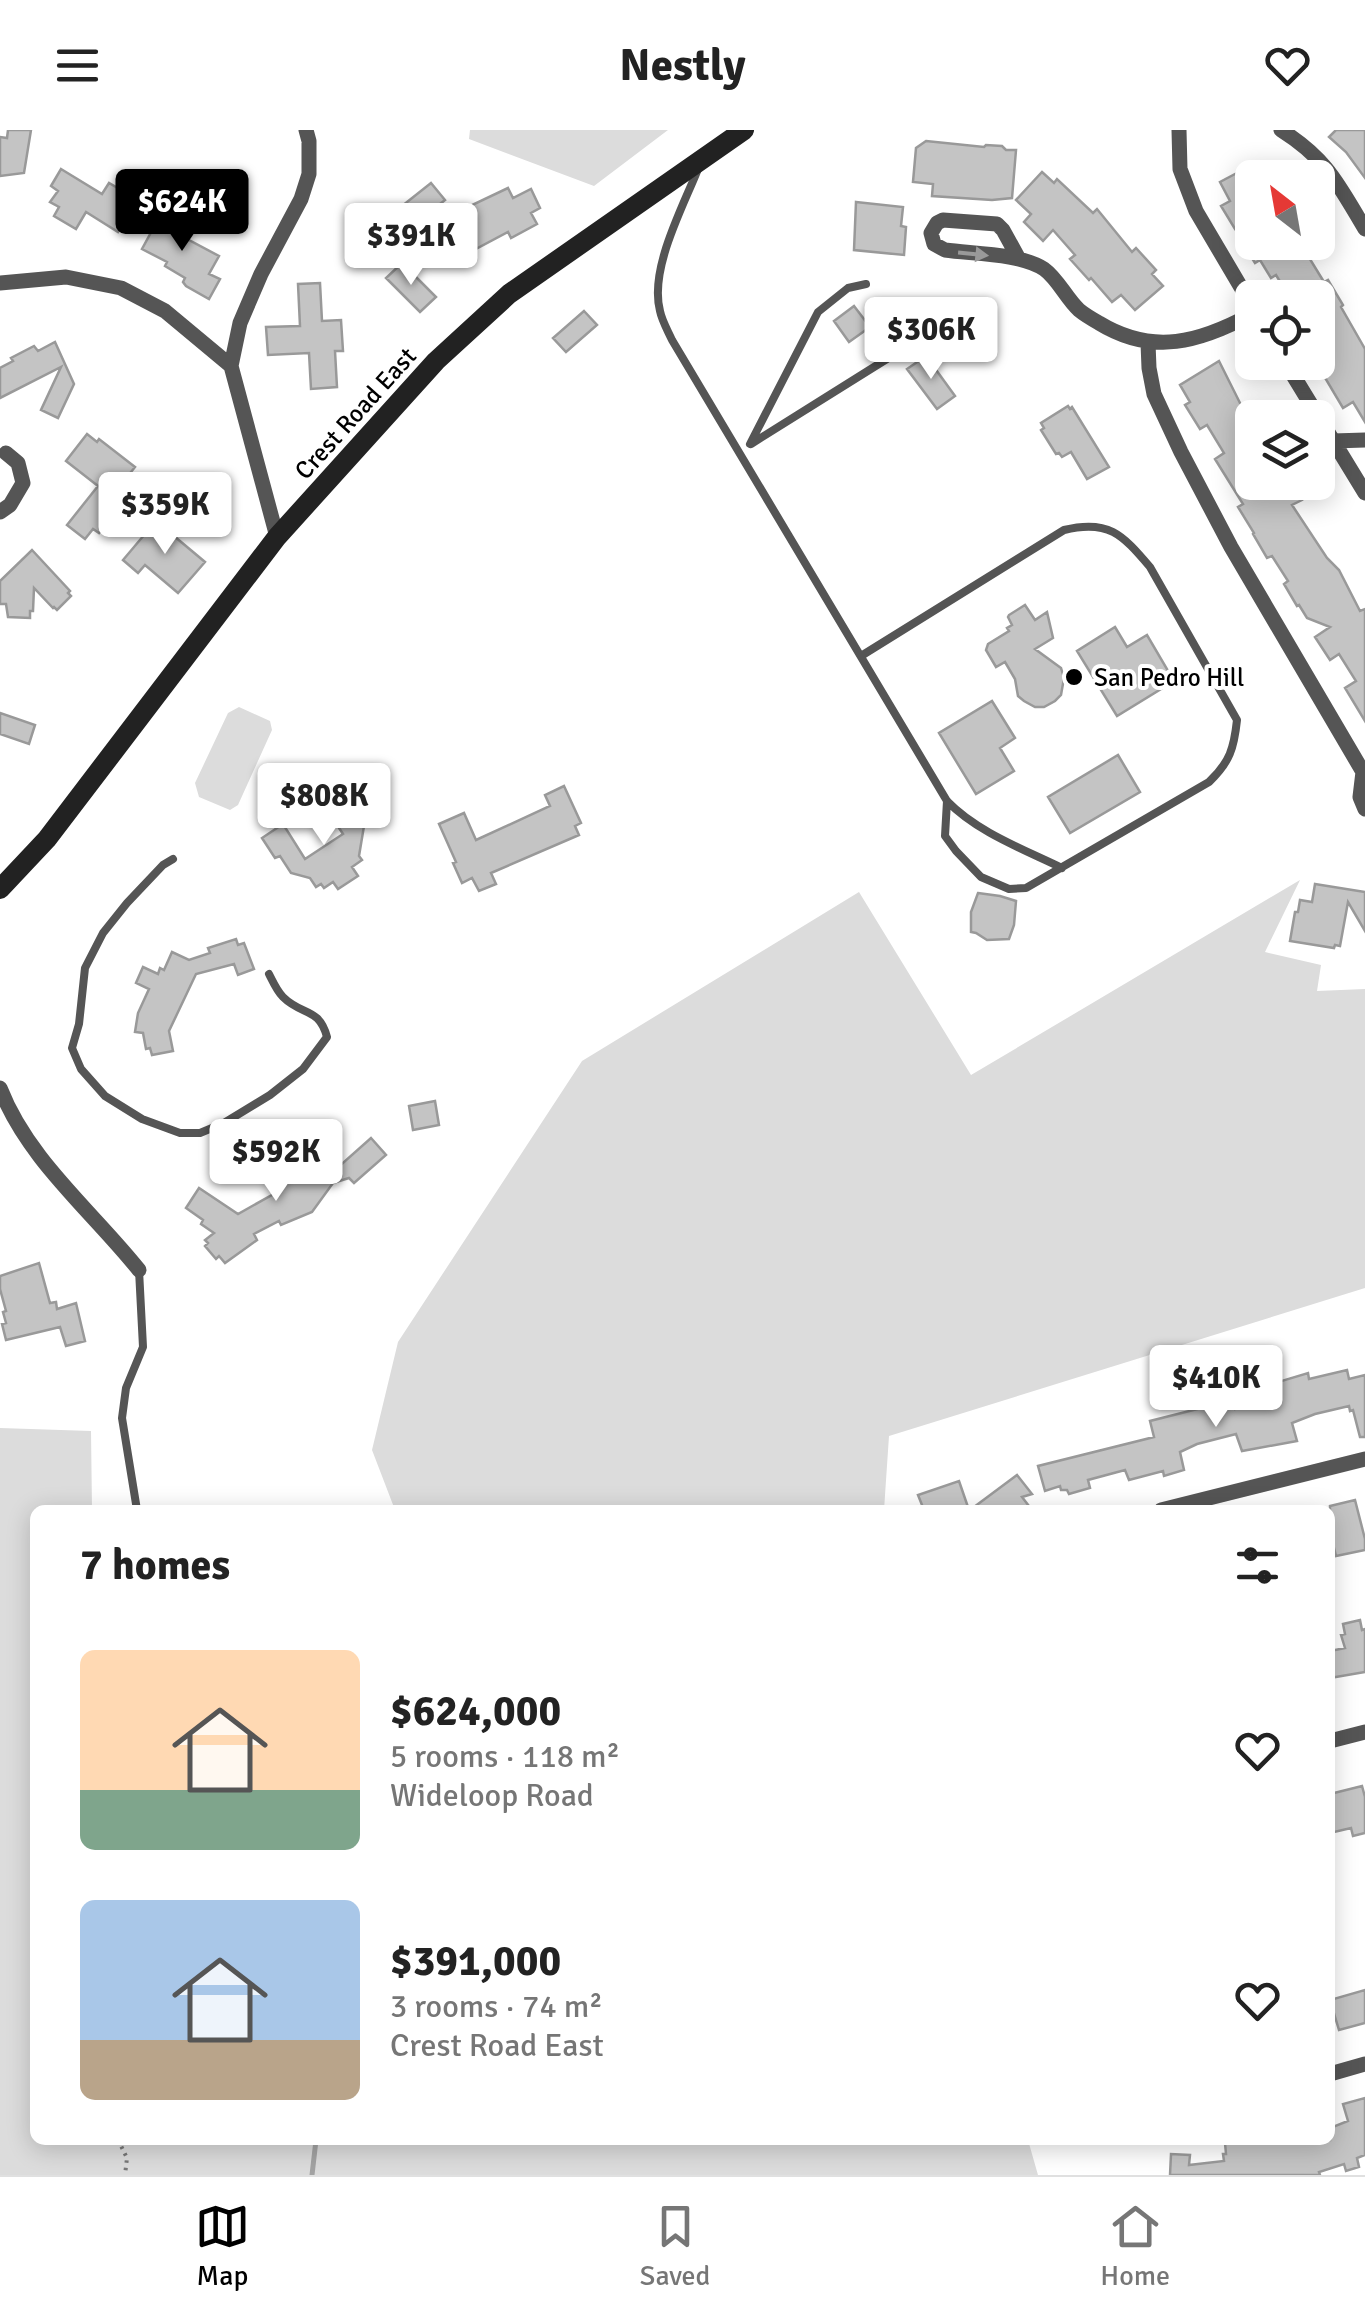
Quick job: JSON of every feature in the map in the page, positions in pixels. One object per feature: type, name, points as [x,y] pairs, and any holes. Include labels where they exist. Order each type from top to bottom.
[{"type":"street","points":[[278,536],[231,366],[240,323],[310,174],[306,130]]},
{"type":"street","name":"Crest Road East","points":[[0,888],[47,838],[278,536],[436,360],[509,294],[744,130]]},
{"type":"street","points":[[1179,130],[1180,168],[1196,211],[1235,280]]},
{"type":"street","points":[[1281,130],[1324,164],[1363,224]]},
{"type":"street","points":[[1019,259],[997,224],[943,220],[931,232],[934,244],[945,250],[1019,259],[1045,270],[1080,312],[1114,332],[1148,343],[1192,340],[1235,321]]},
{"type":"street","points":[[0,283],[66,277],[120,288],[164,311],[231,366]]},
{"type":"street","points":[[1148,343],[1154,394],[1231,547],[1364,771],[1360,798],[1365,810]]},
{"type":"street","points":[[1335,441],[1365,440]]},
{"type":"street","points":[[1335,444],[1365,493]]},
{"type":"street","points":[[0,512],[10,505],[22,483],[18,462],[6,453]]},
{"type":"street","points":[[0,1088],[39,1153],[139,1270]]},
{"type":"street","points":[[1182,1505],[1365,1460]]},
{"type":"street","points":[[1335,1739],[1365,1732]]},
{"type":"street","points":[[1335,2073],[1365,2064]]},
{"type":"lane","points":[[702,160],[665,254],[659,282],[660,312],[672,340],[948,801],[983,828],[1062,868]]},
{"type":"lane","points":[[750,444],[818,312],[848,288],[866,284]]},
{"type":"lane","points":[[739,452],[906,346]]},
{"type":"lane","points":[[861,656],[1064,530],[1086,524],[1112,529],[1150,567],[1237,720],[1235,741],[1222,770],[1209,782],[1026,888],[1009,889],[982,878],[945,836],[948,801]]},
{"type":"lane","points":[[172,859],[127,903],[104,933],[85,968],[79,1024],[72,1048],[81,1069],[105,1096],[142,1119],[180,1133],[200,1133],[224,1123],[270,1095],[303,1068],[326,1037],[323,1022],[281,995],[269,974]]},
{"type":"lane","points":[[136,1505],[122,1418],[126,1388],[143,1347],[139,1270]]},
{"type":"path","points":[[120,2145],[127,2158],[125,2175]]},
{"type":"shaded area","points":[[470,130],[668,130],[594,186],[469,139]]},
{"type":"shaded area","points":[[239,707],[270,721],[272,730],[238,805],[230,810],[199,797],[195,783],[228,713]]},
{"type":"shaded area","points":[[1300,880],[1265,952],[1321,965],[1317,991],[1365,989],[1365,1288],[889,1436],[884,1505],[393,1505],[372,1450],[398,1342],[582,1061],[859,892],[971,1075]]},
{"type":"shaded area","points":[[0,1428],[91,1431],[92,1505],[30,1505],[30,2145],[1029,2145],[1038,2175],[0,2175]]},
{"type":"building","points":[[8,130],[31,130],[24,173],[0,176],[0,137],[7,138]]},
{"type":"building","points":[[1336,130],[1365,130],[1365,178],[1329,137]]},
{"type":"building","points":[[926,141],[1016,150],[1012,198],[932,196],[933,184],[913,182],[916,148]]},
{"type":"building","points":[[61,169],[102,194],[109,183],[126,193],[119,207],[130,213],[118,232],[86,212],[76,229],[54,216],[59,207],[50,202],[58,191],[51,186]]},
{"type":"building","points":[[1042,172],[1054,183],[1057,179],[1093,213],[1097,209],[1132,252],[1136,248],[1156,270],[1152,274],[1163,286],[1135,310],[1121,295],[1112,302],[1089,280],[1070,259],[1075,255],[1053,230],[1043,241],[1024,222],[1031,214],[1016,200]]},
{"type":"building","points":[[1235,174],[1235,229],[1221,206],[1230,201],[1220,182]]},
{"type":"building","points":[[431,183],[445,200],[415,224],[402,206]]},
{"type":"building","points":[[508,188],[513,198],[531,189],[540,208],[531,213],[537,224],[511,238],[508,232],[472,251],[455,228],[459,226],[453,214]]},
{"type":"building","points":[[856,202],[903,207],[904,255],[854,250]]},
{"type":"building","points":[[166,205],[181,213],[174,232],[219,256],[209,274],[220,279],[209,299],[186,286],[185,278],[165,266],[167,262],[142,249]]},
{"type":"building","points":[[1260,260],[1310,260],[1323,280],[1279,280],[1276,275],[1271,278]]},
{"type":"building","points":[[402,263],[436,297],[420,312],[386,278]]},
{"type":"building","points":[[320,283],[322,321],[341,320],[343,351],[335,351],[337,387],[311,389],[309,353],[268,355],[266,327],[300,326],[298,284]]},
{"type":"building","points":[[1335,292],[1365,349],[1365,422],[1353,402],[1343,408],[1326,380],[1335,380]]},
{"type":"building","points":[[854,306],[870,327],[849,342],[834,321]]},
{"type":"building","points":[[584,311],[597,325],[566,352],[553,338]]},
{"type":"building","points":[[55,342],[74,384],[58,418],[41,410],[61,367],[0,398],[0,368],[34,346],[38,351]]},
{"type":"building","points":[[926,356],[955,396],[937,409],[907,369]]},
{"type":"building","points":[[1219,361],[1238,400],[1235,400],[1235,491],[1215,459],[1224,453],[1207,425],[1200,429],[1185,405],[1190,402],[1180,385]]},
{"type":"building","points":[[1068,406],[1109,467],[1087,479],[1071,452],[1062,457],[1056,454],[1041,430],[1041,423]]},
{"type":"building","points":[[87,434],[135,467],[108,501],[112,504],[101,518],[107,523],[99,533],[93,529],[85,539],[67,525],[98,486],[66,461]]},
{"type":"building","points":[[1241,500],[1302,500],[1292,505],[1339,570],[1360,611],[1365,609],[1365,721],[1345,688],[1356,681],[1339,654],[1330,660],[1315,637],[1330,627],[1307,618],[1297,606],[1284,584],[1288,581],[1272,556],[1267,558],[1238,507],[1243,504]]},
{"type":"building","points":[[156,521],[205,562],[178,593],[145,565],[138,573],[123,560]]},
{"type":"building","points":[[32,550],[71,596],[57,610],[34,588],[30,618],[8,617],[6,604],[0,604],[0,581]]},
{"type":"building","points":[[1025,605],[1035,620],[1047,612],[1053,638],[1035,649],[1061,668],[1064,678],[1061,695],[1044,707],[1035,707],[1018,696],[1015,679],[1005,662],[996,667],[986,650],[988,644],[1009,631],[1009,615]]},
{"type":"building","points":[[1115,627],[1127,647],[1147,635],[1174,681],[1117,716],[1077,651]]},
{"type":"building","points":[[992,701],[1015,738],[1000,748],[1014,771],[976,794],[939,733]]},
{"type":"building","points":[[0,713],[35,725],[29,744],[0,734]]},
{"type":"building","points":[[1118,755],[1140,792],[1070,833],[1048,797]]},
{"type":"building","points":[[564,786],[581,823],[575,826],[579,835],[491,873],[496,884],[479,891],[472,878],[462,883],[439,824],[464,813],[476,840],[550,806],[545,795]]},
{"type":"building","points":[[341,789],[364,826],[359,856],[362,860],[352,867],[358,876],[338,889],[333,882],[324,888],[321,884],[316,887],[310,878],[291,873],[262,838],[283,824],[305,859],[343,834],[322,802]]},
{"type":"building","points":[[1315,884],[1365,892],[1365,931],[1348,902],[1340,946],[1290,941],[1300,900],[1312,902]]},
{"type":"building","points":[[978,893],[1016,901],[1009,939],[987,940],[971,932],[971,912]]},
{"type":"building","points":[[236,939],[238,945],[244,943],[254,969],[238,975],[234,964],[196,974],[169,1031],[173,1051],[152,1055],[150,1048],[146,1049],[143,1033],[135,1032],[138,1013],[149,989],[136,983],[143,967],[158,974],[172,952],[189,960],[210,953],[208,948]]},
{"type":"building","points":[[435,1101],[439,1125],[413,1130],[409,1106]]},
{"type":"building","points":[[371,1138],[386,1155],[354,1183],[349,1178],[333,1183],[312,1212],[281,1225],[279,1221],[254,1234],[257,1240],[225,1263],[205,1246],[205,1240],[214,1233],[186,1208],[199,1188],[238,1214],[279,1191],[301,1162],[319,1176],[334,1171]]},
{"type":"building","points":[[39,1263],[50,1303],[56,1302],[57,1309],[76,1303],[85,1341],[66,1346],[60,1327],[6,1340],[0,1276]]},
{"type":"building","points":[[1347,1370],[1349,1379],[1365,1375],[1365,1437],[1360,1437],[1349,1406],[1292,1423],[1297,1441],[1242,1451],[1236,1434],[1180,1452],[1184,1470],[1164,1476],[1163,1471],[1129,1480],[1125,1470],[1088,1480],[1090,1488],[1069,1494],[1060,1486],[1045,1491],[1038,1466],[1154,1437],[1150,1421],[1233,1400],[1235,1409],[1264,1402],[1262,1387],[1308,1373],[1309,1379]]},
{"type":"building","points":[[1017,1475],[1032,1494],[1022,1497],[1028,1505],[977,1505]]},
{"type":"building","points":[[959,1481],[967,1505],[922,1505],[918,1495]]},
{"type":"building","points":[[1355,1500],[1365,1550],[1336,1556],[1334,1505]]},
{"type":"building","points":[[1360,1620],[1362,1630],[1365,1629],[1365,1672],[1335,1677],[1335,1650],[1345,1648],[1343,1624]]},
{"type":"building","points":[[1362,1786],[1365,1833],[1353,1836],[1351,1828],[1335,1832],[1335,1793]]},
{"type":"building","points":[[1365,1990],[1365,2023],[1339,2030],[1335,1999]]},
{"type":"building","points":[[1365,2098],[1365,2155],[1357,2158],[1359,2167],[1346,2171],[1344,2164],[1319,2172],[1320,2175],[1170,2175],[1171,2154],[1190,2155],[1189,2165],[1224,2161],[1225,2145],[1335,2145],[1335,2126],[1348,2121],[1343,2104]]},
{"type":"waterway","points":[[312,2175],[315,2145]]},
{"type":"place","name":"San Pedro Hill","points":[[1074,677]]}]
